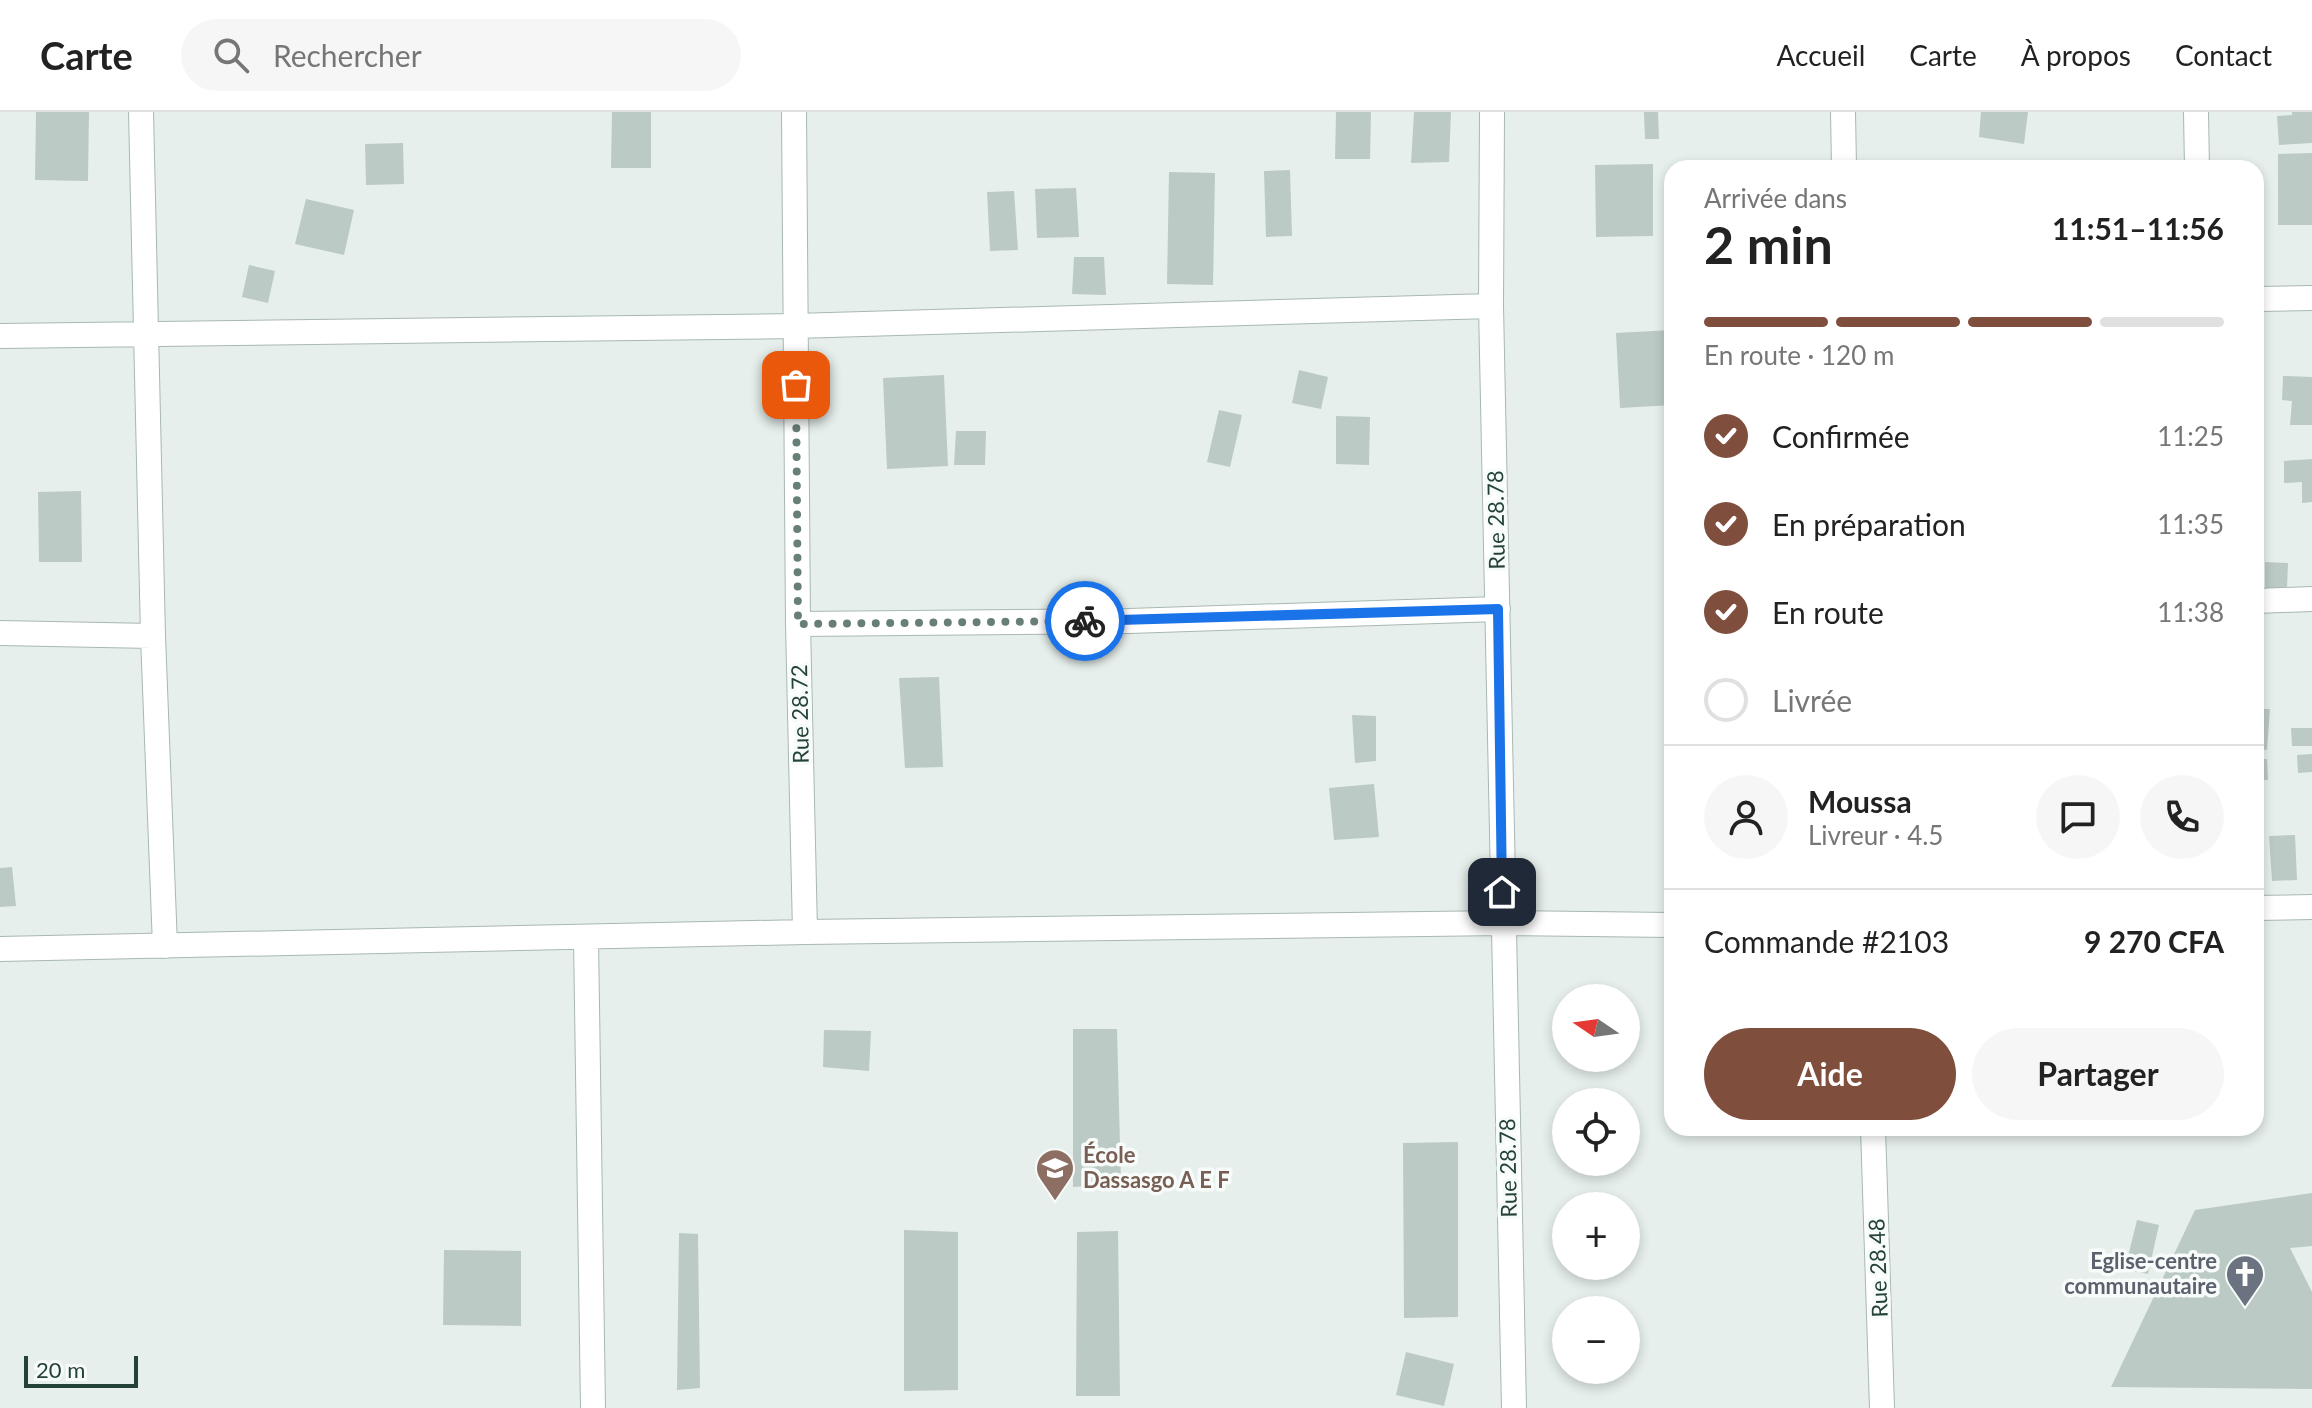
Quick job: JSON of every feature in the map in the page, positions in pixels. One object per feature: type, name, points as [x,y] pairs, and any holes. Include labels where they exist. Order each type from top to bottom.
[{"type":"street","points":[[141,112],[153,636],[165,946]]},
{"type":"street","name":"Rue 28.72","points":[[794,112],[798,624],[805,932]]},
{"type":"street","name":"Rue 28.78","points":[[1492,112],[1491,306],[1514,1408]]},
{"type":"street","points":[[1843,112],[1844,160]]},
{"type":"street","points":[[2196,112],[2197,160]]},
{"type":"street","points":[[2264,299],[2312,298]]},
{"type":"street","points":[[0,336],[795,326],[1491,306]]},
{"type":"street","points":[[2264,601],[2312,599]]},
{"type":"street","points":[[798,624],[1129,621],[1498,609]]},
{"type":"street","points":[[0,633],[153,636]]},
{"type":"street","points":[[2264,908],[2312,907]]},
{"type":"street","points":[[0,949],[805,932],[1503,923],[1664,925]]},
{"type":"street","points":[[586,938],[593,1408]]},
{"type":"street","name":"Rue 28.48","points":[[1873,1136],[1882,1408]]},
{"type":"building","points":[[36,112],[89,112],[88,181],[35,180]]},
{"type":"building","points":[[612,112],[651,112],[651,168],[611,168]]},
{"type":"building","points":[[1336,112],[1371,112],[1370,159],[1335,159]]},
{"type":"building","points":[[1414,112],[1451,112],[1449,162],[1411,163]]},
{"type":"building","points":[[1644,112],[1658,112],[1659,139],[1645,139]]},
{"type":"building","points":[[1981,112],[2028,112],[2024,144],[1979,137]]},
{"type":"building","points":[[2292,112],[2312,112],[2312,143],[2279,145],[2277,116],[2292,115]]},
{"type":"building","points":[[403,143],[404,184],[366,185],[365,144]]},
{"type":"building","points":[[2312,153],[2312,225],[2278,225],[2278,154]]},
{"type":"building","points":[[1653,164],[1653,236],[1596,237],[1595,165]]},
{"type":"building","points":[[1290,170],[1292,236],[1266,237],[1264,171]]},
{"type":"building","points":[[1169,172],[1215,173],[1213,285],[1167,284]]},
{"type":"building","points":[[1076,188],[1079,237],[1037,238],[1035,189]]},
{"type":"building","points":[[1014,191],[1018,250],[990,251],[987,192]]},
{"type":"building","points":[[306,199],[354,210],[344,255],[295,244]]},
{"type":"building","points":[[1074,257],[1104,257],[1106,295],[1072,294]]},
{"type":"building","points":[[249,265],[275,271],[268,303],[242,297]]},
{"type":"building","points":[[1664,330],[1664,405],[1620,408],[1616,333]]},
{"type":"building","points":[[1299,370],[1328,377],[1321,409],[1292,403]]},
{"type":"building","points":[[944,375],[948,466],[887,469],[883,378]]},
{"type":"building","points":[[2283,376],[2312,377],[2312,425],[2290,425],[2292,401],[2282,400]]},
{"type":"building","points":[[1219,410],[1242,415],[1230,467],[1207,462]]},
{"type":"building","points":[[1336,416],[1370,417],[1369,465],[1336,464]]},
{"type":"building","points":[[956,431],[986,431],[985,465],[954,465]]},
{"type":"building","points":[[2312,459],[2312,502],[2302,503],[2302,482],[2284,483],[2284,461]]},
{"type":"building","points":[[81,491],[82,562],[39,562],[38,492]]},
{"type":"building","points":[[2265,562],[2288,563],[2287,588],[2265,588]]},
{"type":"building","points":[[939,677],[943,767],[905,768],[899,678]]},
{"type":"building","points":[[2264,709],[2270,709],[2267,750],[2264,750]]},
{"type":"building","points":[[1352,715],[1376,716],[1376,761],[1355,763]]},
{"type":"building","points":[[2291,728],[2312,728],[2312,746],[2292,746]]},
{"type":"building","points":[[2312,754],[2312,772],[2298,773],[2297,755]]},
{"type":"building","points":[[2264,759],[2267,759],[2268,780],[2264,780]]},
{"type":"building","points":[[1374,784],[1379,837],[1334,840],[1329,788]]},
{"type":"building","points":[[2295,835],[2297,880],[2272,881],[2269,836]]},
{"type":"building","points":[[12,867],[16,906],[0,907],[0,868]]},
{"type":"building","points":[[1073,1029],[1117,1029],[1121,1184],[1073,1187]]},
{"type":"building","points":[[824,1030],[871,1031],[869,1071],[823,1067]]},
{"type":"building","points":[[1458,1142],[1458,1317],[1404,1318],[1403,1143]]},
{"type":"building","points":[[2312,1193],[2312,1246],[2290,1248],[2312,1292],[2312,1389],[2111,1387],[2195,1210]]},
{"type":"building","points":[[2137,1220],[2159,1225],[2148,1274],[2125,1269]]},
{"type":"building","points":[[904,1230],[958,1232],[958,1390],[904,1391]]},
{"type":"building","points":[[1118,1231],[1120,1396],[1076,1396],[1077,1232]]},
{"type":"building","points":[[679,1233],[698,1234],[700,1388],[677,1390]]},
{"type":"building","points":[[444,1250],[521,1251],[521,1326],[443,1325]]},
{"type":"building","points":[[1406,1352],[1454,1364],[1444,1406],[1396,1395]]},
{"type":"way so far","points":[[796,385],[798,624],[1085,621]]},
{"type":"place","name":"École Dassasgo A E F","points":[[1055,1202]]},
{"type":"place","name":"Eglise-centre communautaire","points":[[2245,1308]]},
{"type":"route","points":[[1085,621],[1498,609],[1502,892]]}]
